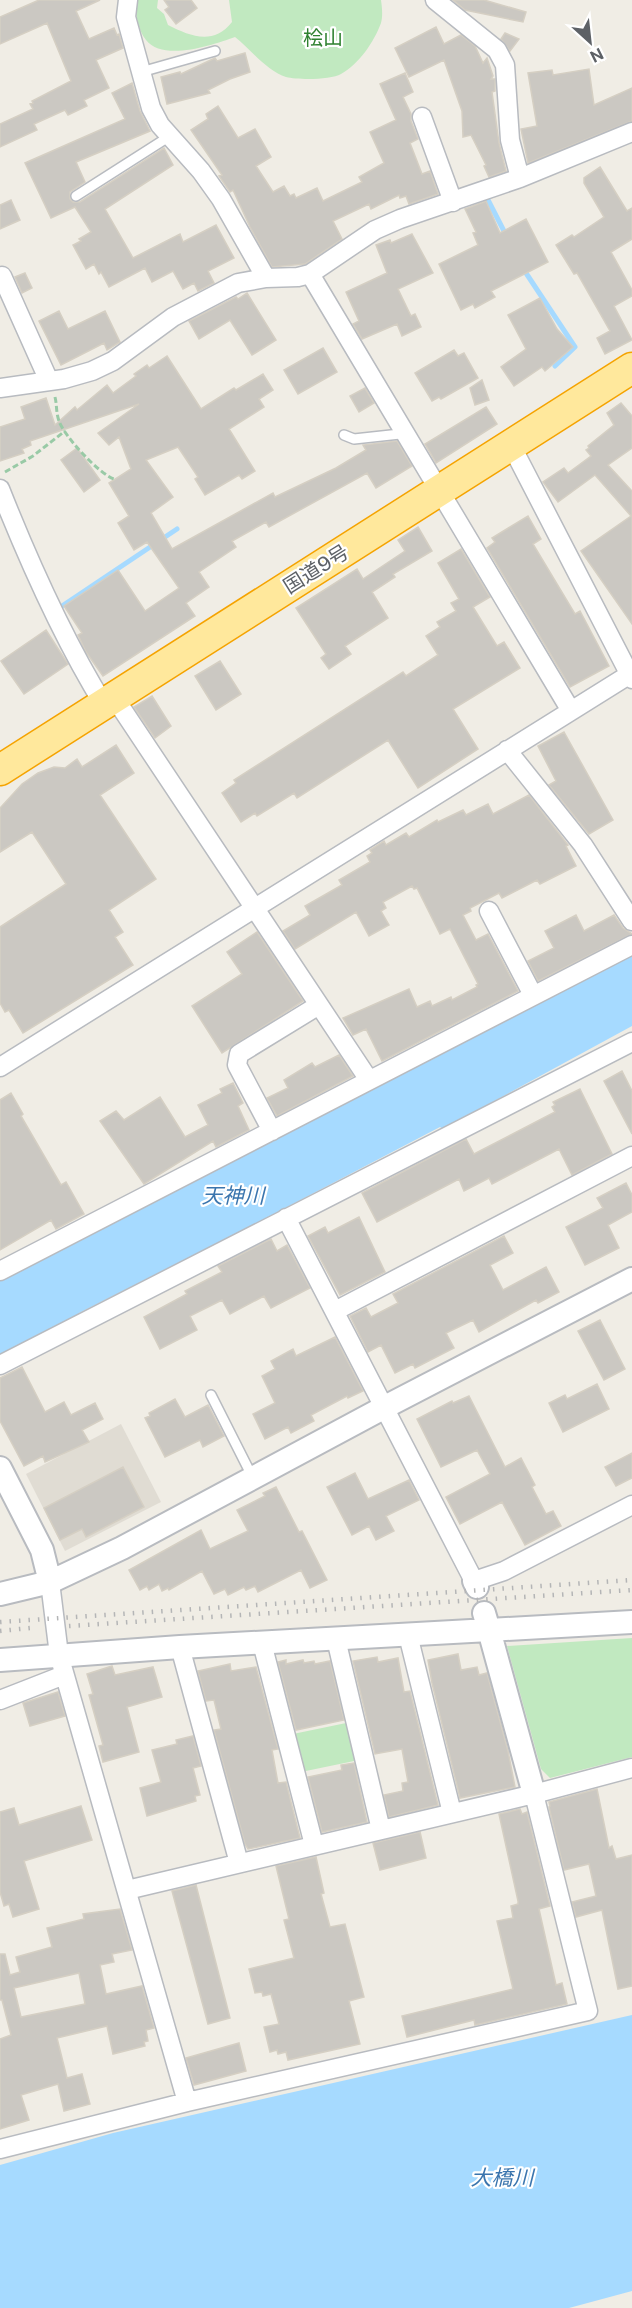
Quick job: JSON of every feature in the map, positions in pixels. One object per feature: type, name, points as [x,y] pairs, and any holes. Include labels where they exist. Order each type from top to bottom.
[{"type":"highway","name":"国道9号","points":[[0,770],[632,368]]},
{"type":"street","points":[[128,0],[126,17],[152,108],[160,125],[201,171],[221,199],[266,278]]},
{"type":"street","points":[[435,0],[497,50],[502,57],[505,65],[510,140],[520,178]]},
{"type":"street","points":[[422,117],[453,202]]},
{"type":"street","points":[[0,388],[76,377],[104,366],[173,317],[238,283],[310,274],[375,230],[400,219],[520,178],[632,132]]},
{"type":"street","points":[[310,274],[571,711]]},
{"type":"street","points":[[2,276],[49,381]]},
{"type":"street","points":[[0,1067],[254,907],[631,675],[511,445]]},
{"type":"street","points":[[0,489],[5,519],[67,640],[254,907],[369,1080]]},
{"type":"street","points":[[507,750],[583,845],[632,921]]},
{"type":"street","points":[[489,911],[533,995]]},
{"type":"street","points":[[0,1271],[632,945]]},
{"type":"street","points":[[272,1131],[237,1065],[239,1054],[319,1005]]},
{"type":"street","points":[[0,1365],[632,1042]]},
{"type":"street","points":[[335,1311],[632,1156]]},
{"type":"street","points":[[286,1218],[476,1584],[632,1505]]},
{"type":"street","points":[[0,1594],[50,1582],[122,1548],[632,1278]]},
{"type":"street","points":[[0,1468],[42,1550],[50,1582],[62,1665],[187,2102]]},
{"type":"street","points":[[0,1660],[62,1665],[180,1647],[408,1635],[486,1621],[632,1622]]},
{"type":"street","points":[[0,2149],[187,2102],[588,2011],[534,1794],[486,1621]]},
{"type":"street","points":[[408,1635],[452,1813]]},
{"type":"street","points":[[336,1639],[381,1830]]},
{"type":"street","points":[[262,1643],[314,1845]]},
{"type":"street","points":[[180,1647],[239,1863]]},
{"type":"street","points":[[0,1700],[62,1665]]},
{"type":"street","points":[[126,1890],[534,1794],[632,1768]]},
{"type":"lane","points":[[141,72],[215,51]]},
{"type":"lane","points":[[76,196],[170,136]]},
{"type":"lane","points":[[344,435],[354,439],[405,432]]},
{"type":"lane","points":[[211,1395],[253,1478]]},
{"type":"path","points":[[49,381],[55,396],[57,417],[65,431],[97,469],[114,479]]},
{"type":"path","points":[[0,474],[33,456],[65,431]]},
{"type":"shaded area","points":[[121,1424],[161,1502],[65,1551],[26,1474]]},
{"type":"green space","name":"桧山","points":[[135,0],[158,0],[157,8],[164,14],[168,25],[201,37],[217,34],[232,22],[229,0],[381,0],[382,17],[370,45],[348,70],[336,76],[298,79],[286,77],[272,70],[235,37],[189,50],[164,50],[154,47],[141,31]]},
{"type":"green space","points":[[632,1638],[632,1757],[550,1778],[541,1769],[507,1646]]},
{"type":"green space","points":[[351,1722],[359,1760],[301,1772],[293,1734]]},
{"type":"water","name":"天神川","points":[[632,954],[632,1026],[443,1129],[440,1127],[266,1218],[265,1222],[182,1265],[180,1262],[79,1313],[79,1317],[0,1357],[0,1281],[81,1232]]},
{"type":"water","name":"大橋川","points":[[632,2015],[632,2291],[569,2308],[0,2308],[0,2165],[113,2133]]},
{"type":"building","points":[[39,0],[100,0],[76,11],[89,39],[114,28],[117,35],[119,34],[123,48],[96,60],[109,88],[84,100],[87,106],[68,115],[65,110],[34,124],[37,130],[0,147],[0,124],[33,109],[30,104],[33,103],[32,101],[71,81],[47,23],[0,44],[0,17]]},
{"type":"building","points":[[164,0],[191,0],[197,8],[176,24],[165,10],[169,7]]},
{"type":"building","points":[[453,0],[484,0],[526,12],[523,22],[465,10]]},
{"type":"building","points":[[436,27],[444,44],[461,35],[475,46],[483,63],[487,58],[493,76],[491,79],[495,79],[495,91],[492,92],[499,143],[506,171],[489,177],[484,166],[486,165],[471,135],[463,137],[462,111],[444,60],[409,77],[395,48]]},
{"type":"building","points":[[505,33],[519,39],[510,51],[501,39]]},
{"type":"building","points":[[245,53],[250,72],[208,90],[210,93],[167,104],[161,77],[180,72],[181,74],[215,58],[217,61]]},
{"type":"building","points":[[589,69],[594,105],[632,88],[632,121],[528,163],[521,129],[537,126],[528,73],[552,70],[553,75]]},
{"type":"building","points":[[405,73],[413,92],[403,97],[411,114],[411,121],[418,139],[410,143],[422,174],[430,171],[438,194],[409,204],[406,196],[400,198],[399,195],[371,209],[369,204],[333,221],[342,239],[305,264],[272,267],[233,190],[230,192],[219,176],[222,175],[191,130],[208,119],[206,114],[218,106],[238,138],[255,129],[271,157],[256,166],[273,192],[284,186],[290,196],[294,194],[296,198],[317,188],[323,201],[362,182],[359,177],[384,163],[370,132],[396,120],[380,84]]},
{"type":"building","points":[[132,83],[140,111],[150,131],[76,162],[85,182],[70,192],[70,199],[73,202],[80,202],[164,148],[173,165],[105,209],[133,258],[180,234],[183,242],[216,225],[234,258],[208,271],[214,283],[198,291],[194,283],[183,289],[173,271],[152,282],[145,268],[109,287],[94,264],[86,269],[73,245],[91,232],[75,207],[51,218],[25,163],[125,119],[112,93]]},
{"type":"building","points":[[600,167],[627,211],[632,208],[632,239],[611,252],[632,290],[632,296],[614,306],[632,340],[605,354],[597,338],[610,331],[577,273],[574,274],[556,245],[572,235],[574,237],[604,217],[584,183],[584,178]]},
{"type":"building","points":[[11,200],[20,220],[0,229],[0,205]]},
{"type":"building","points":[[486,201],[500,233],[526,219],[548,262],[491,291],[495,297],[475,308],[473,304],[461,310],[439,264],[478,245],[473,233],[476,232],[465,209]]},
{"type":"building","points":[[412,234],[433,273],[398,289],[411,316],[415,314],[421,327],[402,336],[397,324],[362,339],[353,324],[359,321],[346,292],[387,273],[376,245],[390,240],[391,243]]},
{"type":"building","points":[[25,273],[32,288],[22,293],[15,277]]},
{"type":"building","points":[[247,293],[276,340],[252,355],[230,320],[199,339],[189,321]]},
{"type":"building","points":[[540,298],[557,329],[573,347],[545,371],[542,367],[514,386],[501,367],[526,349],[508,315]]},
{"type":"building","points":[[59,311],[68,329],[105,311],[120,342],[107,350],[104,343],[61,365],[39,321]]},
{"type":"building","points":[[323,348],[337,372],[298,394],[284,370]]},
{"type":"building","points":[[454,350],[458,356],[464,353],[478,378],[441,399],[439,397],[432,401],[415,373]]},
{"type":"building","points":[[167,356],[201,409],[234,388],[236,390],[263,374],[273,390],[259,399],[264,407],[229,429],[255,471],[242,479],[239,475],[205,495],[195,479],[198,477],[178,447],[146,460],[173,497],[151,513],[172,549],[273,493],[275,497],[336,468],[366,450],[363,445],[397,441],[412,466],[376,488],[367,473],[269,527],[266,522],[232,541],[236,547],[199,572],[209,587],[186,603],[195,616],[103,676],[86,652],[78,635],[82,633],[64,606],[118,570],[145,611],[179,588],[147,542],[134,550],[118,523],[129,516],[109,483],[131,469],[119,437],[109,445],[98,433],[139,404],[30,441],[31,445],[22,449],[24,453],[0,461],[0,427],[25,419],[21,407],[46,398],[55,425],[75,407],[77,410],[107,385],[113,393],[147,365],[149,368]]},
{"type":"building","points":[[482,380],[489,400],[475,405],[470,388]]},
{"type":"building","points":[[365,388],[374,403],[359,412],[350,396]]},
{"type":"building","points":[[621,403],[632,416],[632,448],[608,465],[632,491],[632,624],[581,551],[631,516],[595,475],[558,502],[543,482],[564,468],[568,473],[591,456],[586,450],[588,446],[614,425],[607,413]]},
{"type":"building","points":[[486,407],[497,424],[436,463],[425,444]]},
{"type":"building","points":[[77,448],[100,480],[84,492],[61,460]]},
{"type":"building","points":[[528,516],[541,539],[533,544],[575,614],[580,611],[609,666],[570,687],[487,548],[495,542],[492,538]]},
{"type":"building","points":[[418,527],[432,551],[393,574],[395,577],[372,592],[388,618],[345,646],[351,654],[329,669],[321,658],[326,654],[296,608],[357,569],[363,579],[405,551],[398,540]]},
{"type":"building","points":[[461,549],[490,597],[473,607],[497,646],[504,642],[520,668],[453,709],[478,749],[418,788],[388,740],[297,798],[294,793],[257,816],[255,813],[241,822],[222,793],[236,783],[234,780],[403,672],[406,676],[438,655],[426,636],[440,627],[437,622],[456,611],[451,603],[459,599],[438,563]]},
{"type":"building","points":[[46,630],[68,664],[24,694],[1,661]]},
{"type":"building","points":[[220,661],[241,694],[216,710],[195,676]]},
{"type":"building","points":[[152,696],[171,726],[155,738],[134,707]]},
{"type":"building","points":[[564,732],[613,820],[589,834],[549,785],[556,781],[538,746]]},
{"type":"building","points":[[116,745],[134,773],[100,795],[156,879],[109,910],[123,932],[115,937],[133,965],[23,1033],[9,1010],[5,1012],[0,1003],[0,927],[66,884],[32,832],[0,852],[0,808],[22,784],[38,773],[54,767],[65,768],[77,759],[82,767]]},
{"type":"building","points":[[529,795],[568,845],[566,846],[576,866],[540,884],[537,880],[502,898],[499,893],[470,908],[471,911],[463,915],[476,940],[488,934],[518,991],[382,1061],[366,1029],[353,1035],[343,1018],[409,989],[417,1007],[430,1001],[432,1006],[451,997],[452,1000],[477,987],[478,984],[450,929],[440,934],[417,888],[414,889],[412,886],[383,902],[386,908],[381,911],[389,925],[369,936],[356,912],[295,949],[283,931],[310,915],[305,906],[342,885],[339,880],[370,862],[367,856],[372,853],[370,850],[384,841],[386,845],[406,833],[409,837],[437,820],[438,822],[463,810],[466,815],[488,804],[493,814]]},
{"type":"building","points":[[576,915],[584,931],[614,915],[623,928],[632,934],[538,981],[528,961],[554,948],[545,931]]},
{"type":"building","points":[[257,932],[303,1001],[222,1053],[192,1006],[242,974],[227,952]]},
{"type":"building","points":[[339,1055],[353,1076],[277,1116],[267,1098],[288,1088],[284,1080],[312,1063],[315,1067]]},
{"type":"building","points":[[622,1071],[632,1091],[632,1134],[604,1081]]},
{"type":"building","points":[[233,1083],[243,1103],[238,1106],[249,1130],[216,1147],[213,1141],[144,1184],[100,1121],[116,1111],[124,1120],[160,1097],[185,1137],[208,1125],[198,1105],[222,1093],[220,1089]]},
{"type":"building","points":[[580,1089],[612,1154],[572,1175],[559,1149],[492,1184],[489,1178],[464,1191],[459,1179],[377,1222],[362,1193],[466,1139],[474,1154],[555,1112],[552,1107],[555,1105],[553,1102]]},
{"type":"building","points":[[11,1093],[23,1114],[21,1116],[61,1185],[66,1182],[84,1214],[56,1229],[51,1220],[0,1250],[0,1100]]},
{"type":"building","points":[[626,1183],[632,1195],[632,1212],[608,1225],[619,1248],[585,1265],[566,1227],[603,1208],[597,1198]]},
{"type":"building","points":[[359,1217],[385,1272],[340,1295],[308,1236],[325,1227],[328,1233]]},
{"type":"building","points":[[504,1236],[513,1253],[490,1265],[503,1290],[546,1267],[559,1292],[538,1303],[536,1300],[479,1332],[473,1320],[446,1333],[454,1348],[415,1368],[413,1364],[395,1373],[381,1345],[368,1352],[350,1316],[366,1308],[371,1317],[398,1303],[393,1294]]},
{"type":"building","points":[[271,1239],[277,1251],[287,1245],[310,1288],[271,1308],[264,1296],[230,1314],[222,1300],[190,1316],[197,1330],[160,1349],[144,1317],[187,1294],[185,1291],[222,1272],[218,1266]]},
{"type":"building","points":[[600,1320],[625,1369],[604,1380],[578,1331]]},
{"type":"building","points":[[335,1337],[363,1391],[348,1398],[347,1396],[311,1415],[314,1421],[291,1433],[288,1427],[265,1439],[253,1414],[275,1403],[262,1376],[275,1369],[271,1361],[293,1349],[296,1356]]},
{"type":"building","points":[[22,1367],[45,1412],[64,1402],[71,1415],[95,1403],[103,1419],[82,1430],[89,1442],[45,1462],[43,1456],[24,1466],[0,1421],[0,1378]]},
{"type":"building","points":[[597,1384],[609,1409],[563,1432],[549,1403],[565,1395],[567,1399]]},
{"type":"building","points":[[469,1396],[505,1467],[521,1458],[546,1514],[553,1511],[561,1526],[525,1545],[502,1502],[460,1524],[446,1497],[490,1474],[477,1450],[441,1467],[417,1419],[452,1401],[453,1403]]},
{"type":"building","points":[[175,1399],[185,1417],[208,1405],[224,1436],[203,1447],[200,1440],[165,1457],[145,1418],[150,1416],[149,1413]]},
{"type":"building","points":[[632,1453],[632,1478],[616,1486],[605,1467]]},
{"type":"building","points":[[123,1467],[144,1507],[86,1537],[82,1529],[60,1540],[44,1508]]},
{"type":"building","points":[[355,1473],[368,1499],[409,1480],[419,1500],[386,1516],[394,1531],[376,1540],[369,1526],[352,1535],[327,1487]]},
{"type":"building","points":[[276,1487],[327,1580],[310,1588],[301,1570],[258,1592],[255,1586],[246,1590],[244,1587],[228,1595],[225,1589],[214,1594],[202,1571],[169,1590],[168,1588],[162,1591],[159,1584],[149,1590],[147,1586],[140,1590],[129,1570],[201,1530],[210,1549],[248,1531],[237,1510],[265,1496],[263,1493]]},
{"type":"building","points":[[458,1654],[461,1670],[477,1667],[479,1675],[487,1673],[515,1787],[460,1798],[428,1660]]},
{"type":"building","points":[[377,1657],[378,1662],[398,1658],[404,1692],[410,1691],[438,1805],[389,1817],[384,1795],[403,1791],[402,1783],[408,1782],[402,1749],[375,1754],[353,1661]]},
{"type":"building","points":[[286,1660],[286,1664],[303,1660],[304,1663],[314,1661],[315,1664],[330,1661],[344,1720],[296,1730],[278,1662]]},
{"type":"building","points":[[230,1664],[231,1671],[256,1667],[278,1749],[272,1750],[278,1783],[286,1782],[300,1838],[248,1849],[245,1844],[214,1730],[221,1729],[214,1700],[206,1701],[198,1671]]},
{"type":"building","points":[[112,1666],[115,1675],[153,1667],[162,1697],[127,1707],[139,1752],[103,1762],[99,1746],[103,1745],[89,1695],[93,1694],[87,1674]]},
{"type":"building","points":[[58,1692],[65,1716],[30,1726],[23,1703]]},
{"type":"building","points":[[193,1736],[201,1766],[193,1768],[200,1795],[195,1796],[196,1801],[147,1816],[140,1788],[161,1782],[152,1750],[177,1744],[176,1740]]},
{"type":"building","points":[[354,1763],[367,1822],[322,1832],[308,1777],[342,1770],[341,1765]]},
{"type":"building","points":[[597,1789],[609,1848],[612,1846],[616,1859],[632,1855],[632,1986],[618,1989],[602,1910],[576,1917],[572,1902],[596,1896],[589,1864],[564,1870],[549,1807],[549,1802]]},
{"type":"building","points":[[81,1806],[92,1840],[24,1861],[39,1909],[13,1917],[9,1904],[4,1906],[0,1892],[0,1812],[14,1808],[19,1825]]},
{"type":"building","points":[[520,1809],[522,1814],[527,1812],[550,1906],[539,1909],[556,1985],[562,1983],[567,2004],[475,2025],[474,2020],[407,2037],[402,2016],[513,1989],[497,1921],[513,1918],[511,1906],[518,1904],[518,1901],[499,1814]]},
{"type":"building","points":[[420,1832],[426,1858],[380,1870],[373,1843]]},
{"type":"building","points":[[316,1857],[324,1893],[321,1894],[330,1927],[345,1924],[364,1997],[349,2001],[360,2044],[288,2060],[286,2052],[278,2054],[277,2050],[270,2052],[264,2027],[279,2024],[271,1994],[263,1996],[262,1992],[255,1993],[249,1969],[294,1958],[284,1920],[289,1919],[276,1866]]},
{"type":"building","points":[[196,1885],[230,2018],[208,2024],[172,1891]]},
{"type":"building","points":[[120,1909],[132,1950],[112,1954],[114,1962],[100,1965],[106,1994],[142,1986],[154,2028],[146,2030],[148,2041],[144,2042],[145,2046],[113,2054],[107,2026],[57,2038],[67,2078],[82,2074],[90,2104],[64,2111],[58,2084],[21,2095],[29,2120],[0,2129],[0,2039],[11,2035],[2,2000],[0,2000],[0,1954],[5,1954],[10,1975],[20,1972],[16,1957],[52,1947],[47,1928],[84,1919],[83,1914]],"holes":[[[79,1973],[85,2004],[21,2017],[14,1988]]]},
{"type":"building","points":[[239,2043],[246,2071],[194,2085],[186,2058]]},
{"type":"waterway","points":[[486,196],[507,237]]},
{"type":"waterway","points":[[522,267],[575,347],[555,366]]},
{"type":"waterway","points":[[62,606],[177,529]]},
{"type":"railway","points":[[0,1622],[632,1580]]},
{"type":"railway","points":[[69,1626],[632,1590]]},
{"type":"railway","points":[[0,1631],[30,1628]]}]
